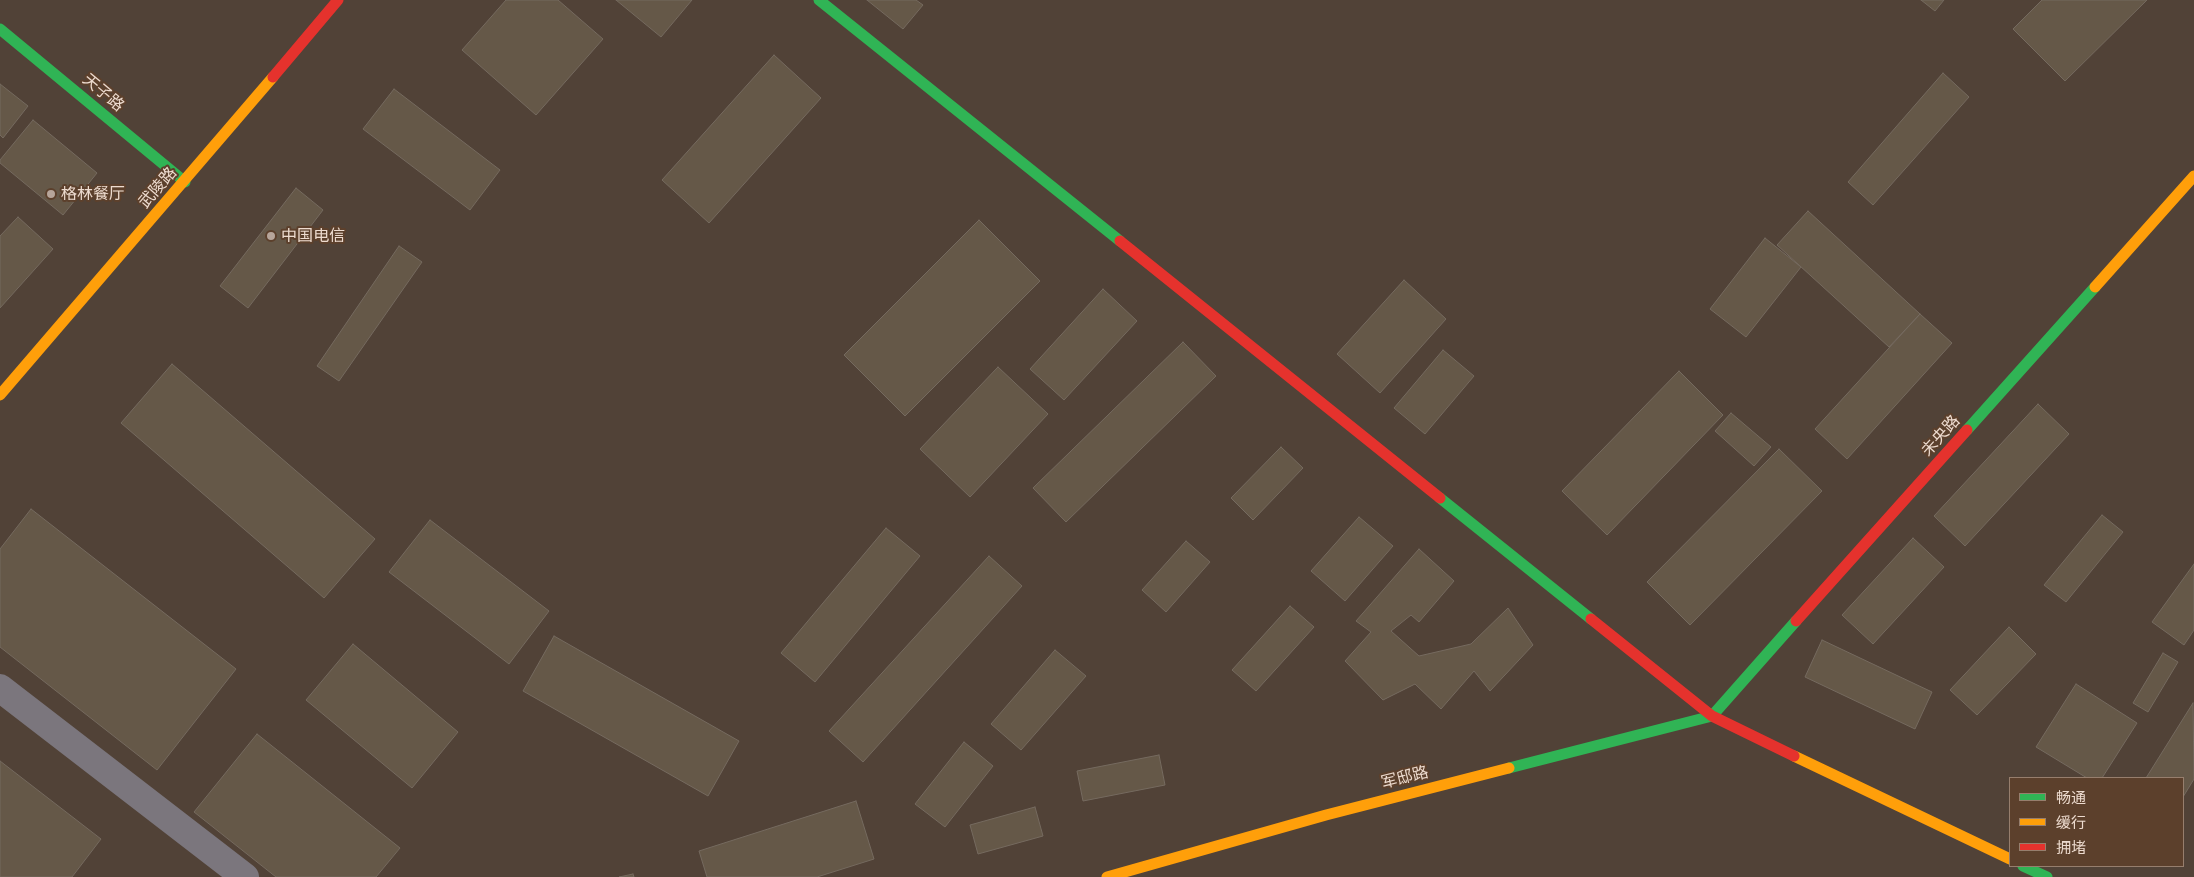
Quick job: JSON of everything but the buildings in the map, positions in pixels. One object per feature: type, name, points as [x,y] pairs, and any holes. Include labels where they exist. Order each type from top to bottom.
[{"type":"main road","name":"武陵路","points":[[0,395],[185,182],[338,0]]},
{"type":"main road","points":[[819,0],[1712,716],[2009,859]]},
{"type":"main road","name":"天子路","points":[[0,28],[185,182]]},
{"type":"main road","name":"未央路","points":[[1712,716],[2194,176]]},
{"type":"main road","name":"军邸路","points":[[1108,877],[1326,815],[1712,716]]},
{"type":"main road","points":[[2025,867],[2047,877]]},
{"type":"street","points":[[0,688],[245,877]]},
{"type":"traffic: fast","points":[[819,0],[1120,241]]},
{"type":"traffic: fast","points":[[0,29],[185,182]]},
{"type":"traffic: fast","points":[[1967,430],[2095,287]]},
{"type":"traffic: fast","points":[[1440,498],[1591,619]]},
{"type":"traffic: fast","points":[[1509,768],[1712,716],[1796,621]]},
{"type":"traffic: fast","points":[[2025,867],[2047,877]]},
{"type":"traffic: slow","points":[[0,395],[273,77]]},
{"type":"traffic: slow","points":[[2095,287],[2194,176]]},
{"type":"traffic: slow","points":[[1794,756],[2009,859]]},
{"type":"traffic: slow","points":[[1107,877],[1326,815],[1509,768]]},
{"type":"traffic: jam","points":[[273,77],[338,0]]},
{"type":"traffic: jam","points":[[1120,241],[1440,498]]},
{"type":"traffic: jam","points":[[1796,621],[1967,430]]},
{"type":"traffic: jam","points":[[1591,619],[1712,716],[1794,756]]},
{"type":"place","name":"格林餐厅","points":[[51,194]]},
{"type":"place","name":"中国电信","points":[[271,236]]}]
